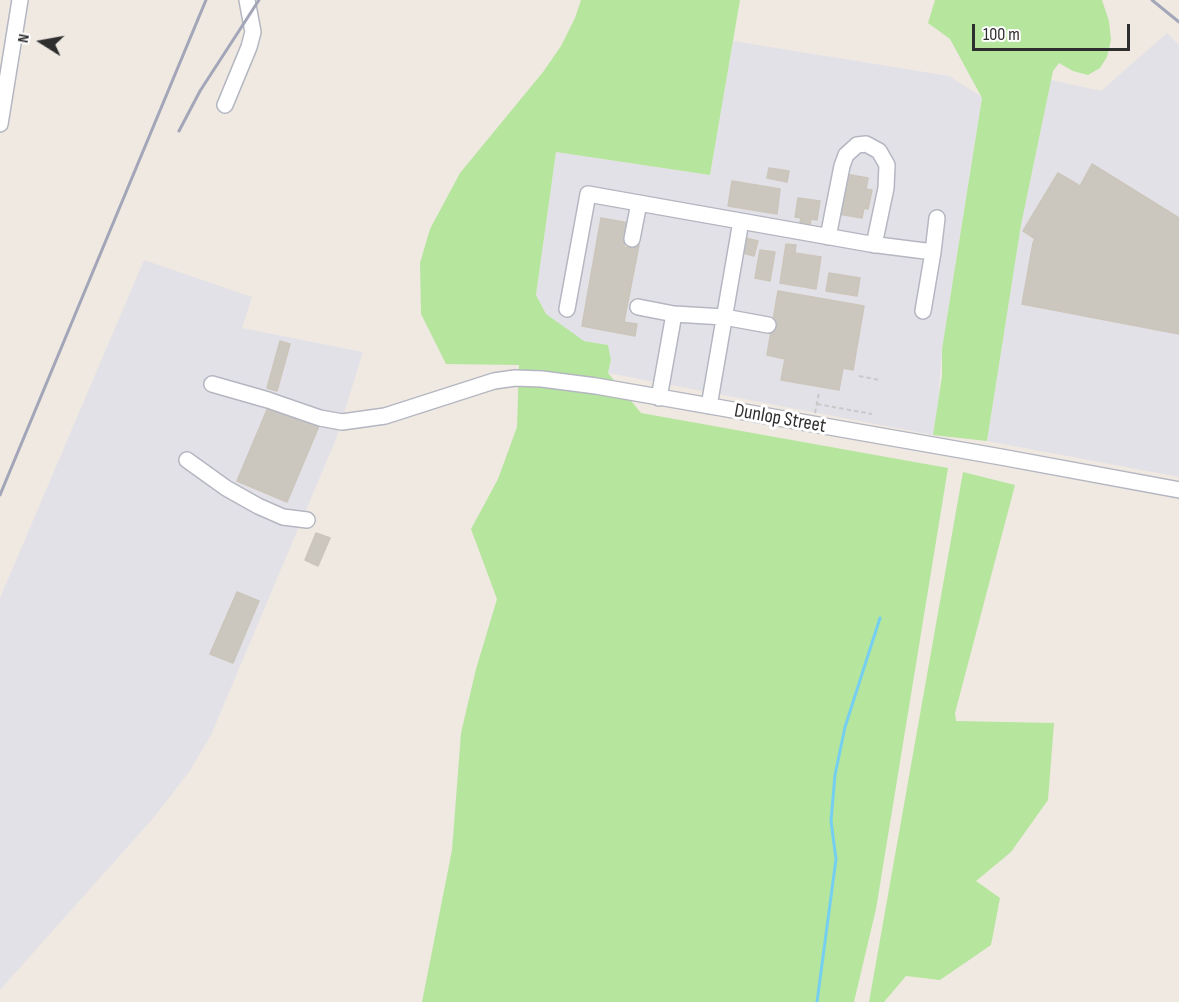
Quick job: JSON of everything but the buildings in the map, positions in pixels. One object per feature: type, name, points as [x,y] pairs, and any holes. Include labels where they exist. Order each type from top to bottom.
[{"type":"street","points":[[0,124],[5,57],[20,0]]},
{"type":"street","points":[[225,105],[253,32],[247,0]]},
{"type":"street","points":[[828,237],[846,155],[857,145],[866,144],[879,151],[887,165],[886,188],[874,245]]},
{"type":"street","points":[[567,309],[588,194],[874,245],[933,252]]},
{"type":"street","points":[[632,239],[639,203]]},
{"type":"street","points":[[923,311],[938,218]]},
{"type":"street","points":[[709,406],[741,221]]},
{"type":"street","points":[[638,307],[674,314],[724,317],[768,325]]},
{"type":"street","points":[[659,398],[674,314]]},
{"type":"street","name":"Dunlop Street","points":[[212,384],[342,422],[385,416],[494,381],[515,378],[557,381],[813,424],[1179,490]]},
{"type":"street","points":[[187,460],[226,488],[258,506],[283,518],[307,520]]},
{"type":"path","points":[[858,376],[879,380]]},
{"type":"path","points":[[813,424],[819,393]]},
{"type":"path","points":[[817,404],[872,414]]},
{"type":"shaded area","points":[[1167,33],[1179,45],[1179,477],[987,441],[1021,225],[1051,80],[1101,91]]},
{"type":"shaded area","points":[[733,41],[949,76],[982,97],[942,349],[938,406],[933,435],[608,373],[611,360],[608,345],[584,341],[558,324],[546,314],[536,295],[556,152],[710,175]]},
{"type":"shaded area","points":[[144,260],[252,297],[242,328],[363,352],[336,439],[211,735],[189,772],[154,817],[0,990],[0,598]]},
{"type":"green space","points":[[581,0],[740,0],[710,175],[556,152],[536,295],[546,314],[584,341],[608,345],[611,360],[608,373],[641,413],[948,468],[876,909],[854,1002],[422,1002],[452,850],[461,733],[476,669],[497,599],[471,529],[498,479],[517,427],[519,365],[446,364],[421,314],[420,263],[430,229],[460,173],[543,72],[561,46]]},
{"type":"green space","points":[[935,0],[1102,0],[1109,21],[1111,40],[1107,57],[1100,68],[1088,75],[1073,71],[1059,63],[1053,71],[1021,225],[987,441],[933,435],[942,376],[942,349],[982,98],[950,39],[928,23]]},
{"type":"green space","points":[[963,472],[1015,485],[955,713],[956,721],[1054,723],[1048,800],[1011,852],[976,881],[1000,898],[991,945],[940,980],[906,976],[884,1002],[869,1002]]},
{"type":"waterway","points":[[817,1002],[836,859],[831,821],[835,775],[845,727],[880,618]]},
{"type":"railway","points":[[0,495],[206,0]]},
{"type":"railway","points":[[179,131],[200,91],[259,0]]},
{"type":"railway","points":[[1152,0],[1179,22]]}]
